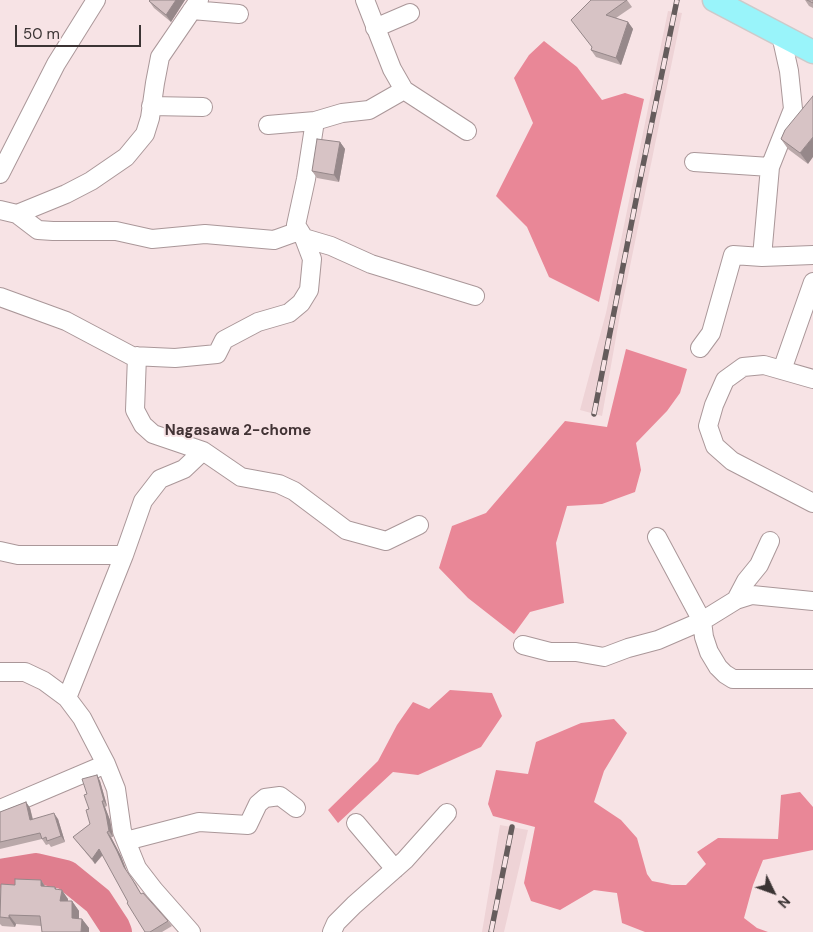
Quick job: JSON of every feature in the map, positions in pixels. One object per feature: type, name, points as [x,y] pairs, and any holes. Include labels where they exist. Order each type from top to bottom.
[{"type":"main road","points":[[714,0],[813,52]]},
{"type":"street","points":[[0,174],[56,64],[96,0]]},
{"type":"street","points":[[365,0],[392,69],[404,90],[467,131]]},
{"type":"street","points":[[8,212],[74,189],[91,181],[126,157],[145,134],[150,118],[154,83],[160,57],[195,5],[239,14]]},
{"type":"street","points":[[375,28],[410,13]]},
{"type":"street","points":[[762,257],[770,167],[793,109],[789,71],[782,35]]},
{"type":"street","points":[[268,125],[315,121],[342,113],[369,110],[404,90]]},
{"type":"street","points":[[151,106],[203,107]]},
{"type":"street","points":[[0,298],[66,321],[132,356],[175,358],[217,354],[224,340],[258,322],[289,313],[301,303],[310,290],[312,259],[302,234],[296,225],[306,179],[315,121]]},
{"type":"street","points":[[694,162],[770,167]]},
{"type":"street","points":[[8,212],[38,230],[116,231],[152,239],[205,234],[274,240],[302,234],[371,264],[475,296]]},
{"type":"street","points":[[700,348],[711,333],[733,255],[762,257],[813,255]]},
{"type":"street","points":[[782,370],[813,282]]},
{"type":"street","points":[[137,356],[135,410],[143,425],[153,434],[203,451],[241,477],[279,484],[294,491],[346,530],[386,542],[420,525]]},
{"type":"street","points":[[813,379],[764,365],[743,367],[725,380],[714,405],[708,426],[715,446],[732,461],[813,502]]},
{"type":"street","points":[[67,698],[124,555],[143,501],[160,479],[184,469],[203,451]]},
{"type":"street","points":[[658,537],[702,621],[704,637],[709,652],[724,674],[733,679],[813,679]]},
{"type":"street","points":[[736,600],[746,581],[759,565],[770,541]]},
{"type":"street","points":[[0,551],[18,555],[124,555]]},
{"type":"street","points":[[523,645],[550,652],[576,652],[604,656],[658,640],[702,621],[736,600],[752,596],[813,601]]},
{"type":"street","points":[[0,672],[25,672],[44,681],[67,698],[82,718],[106,764],[116,789],[122,830],[137,868],[191,932]]},
{"type":"street","points":[[0,809],[106,764]]},
{"type":"street","points":[[126,841],[199,822],[248,825],[258,804],[265,798],[280,796],[296,808]]},
{"type":"street","points":[[332,932],[336,923],[395,870],[447,813]]},
{"type":"street","points":[[356,823],[395,870]]},
{"type":"shaded area","points":[[668,11],[682,13],[620,315],[602,416],[580,410],[606,313]]},
{"type":"shaded area","points":[[544,41],[577,67],[602,100],[625,93],[644,99],[599,302],[549,277],[527,227],[496,196],[533,123],[514,78],[529,55]]},
{"type":"shaded area","points":[[626,349],[687,369],[680,393],[667,411],[636,443],[641,470],[635,492],[602,504],[567,506],[556,543],[564,603],[530,612],[514,634],[468,598],[439,568],[452,526],[486,513],[565,421],[607,427]]},
{"type":"shaded area","points":[[450,690],[492,693],[502,716],[481,747],[418,775],[393,772],[338,823],[328,810],[378,761],[397,725],[413,702],[429,709]]},
{"type":"shaded area","points":[[614,719],[627,733],[604,771],[594,802],[621,820],[637,838],[647,874],[652,881],[672,885],[686,885],[706,864],[697,852],[718,838],[778,839],[781,795],[800,792],[813,807],[813,850],[763,860],[753,885],[744,918],[757,928],[768,932],[645,932],[622,923],[617,893],[594,890],[560,910],[531,901],[524,883],[535,827],[493,816],[488,804],[496,770],[528,774],[536,742],[581,723]]},
{"type":"shaded area","points":[[500,825],[528,830],[504,932],[482,932]]},
{"type":"building","points":[[150,0],[176,0],[166,15]]},
{"type":"building","points":[[591,0],[627,0],[606,15],[628,22],[616,58],[591,50],[592,47],[571,20]]},
{"type":"building","points":[[813,96],[813,137],[800,153],[781,139],[785,130]]},
{"type":"building","points":[[317,139],[340,142],[334,175],[312,171]]},
{"type":"building","points":[[97,775],[104,801],[102,801],[109,831],[107,832],[124,867],[141,894],[143,893],[168,921],[150,932],[145,932],[127,903],[99,849],[92,859],[73,837],[90,824],[86,810],[89,809],[84,795],[87,794],[82,779]]},
{"type":"building","points":[[26,802],[30,820],[54,813],[61,836],[47,841],[46,837],[42,839],[40,833],[0,842],[0,812]]},
{"type":"building","points":[[15,879],[41,880],[41,886],[55,887],[55,889],[62,890],[60,901],[72,901],[72,918],[82,919],[81,932],[42,932],[40,916],[9,915],[9,918],[0,917],[1,884],[15,885]]},
{"type":"waterway","points":[[0,874],[36,868],[66,875],[98,901],[117,932]]},
{"type":"railway","points":[[594,414],[677,0]]},
{"type":"railway","points":[[491,932],[512,827]]},
{"type":"district","name":"Nagasawa 2-chome","points":[[238,431]]}]
